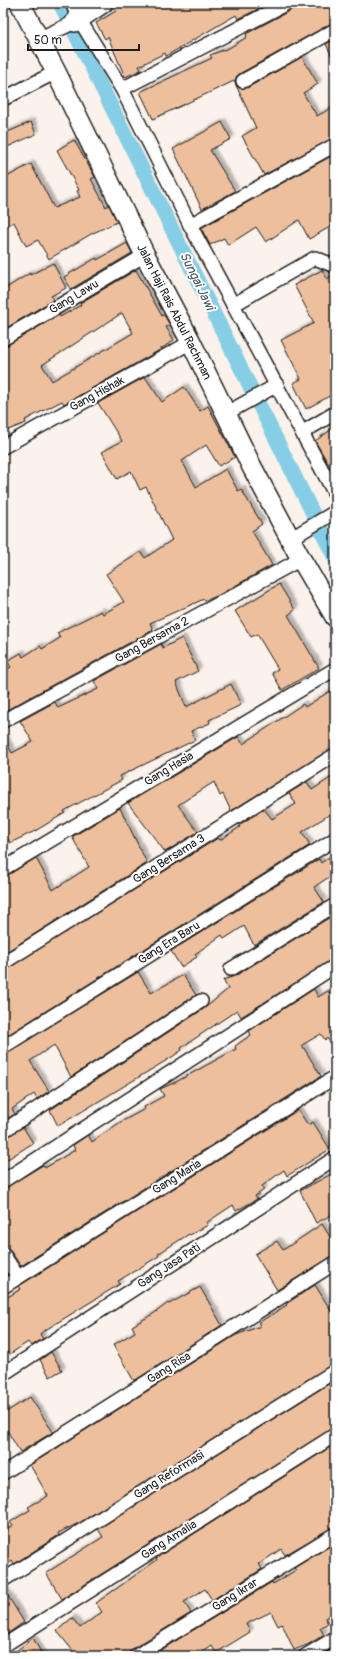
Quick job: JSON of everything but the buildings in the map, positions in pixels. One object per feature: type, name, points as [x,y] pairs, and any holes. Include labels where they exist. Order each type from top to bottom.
[{"type":"street","name":"Jalan Haji Rais Abdul Rachman","points":[[20,3],[43,37],[56,72],[145,255],[191,342],[225,414],[295,535],[301,559],[335,617]]},
{"type":"street","points":[[43,37],[76,15],[103,3]]},
{"type":"street","points":[[122,89],[288,3]]},
{"type":"street","points":[[76,15],[122,89],[190,225],[275,386],[303,432],[335,494]]},
{"type":"street","points":[[242,81],[335,30]]},
{"type":"street","points":[[3,99],[56,72]]},
{"type":"street","points":[[190,225],[335,145]]},
{"type":"street","name":"Gang Lawu","points":[[3,340],[145,255]]},
{"type":"street","points":[[233,305],[315,258],[335,266]]},
{"type":"street","name":"Gang Hishak","points":[[3,447],[191,342]]},
{"type":"street","points":[[225,414],[275,386]]},
{"type":"street","points":[[303,432],[335,414]]},
{"type":"street","points":[[295,535],[333,514]]},
{"type":"street","name":"Gang Bersama 2","points":[[3,721],[301,559]]},
{"type":"street","name":"Gang Hasia","points":[[3,870],[335,669]]},
{"type":"street","name":"Gang Bersama 3","points":[[3,963],[335,755]]},
{"type":"street","name":"Gang Era Baru","points":[[3,1047],[335,839]]},
{"type":"street","points":[[231,970],[335,906]]},
{"type":"street","points":[[3,1181],[335,966]]},
{"type":"street","points":[[3,1131],[201,1001]]},
{"type":"street","name":"Gang Maria","points":[[3,1287],[335,1077]]},
{"type":"street","name":"Gang Jasa Pati","points":[[3,1374],[335,1158]]},
{"type":"street","points":[[3,1254],[18,1277]]},
{"type":"street","name":"Gang Risa","points":[[3,1473],[335,1263]]},
{"type":"street","name":"Gang Reformasi","points":[[3,1580],[335,1371]]},
{"type":"street","name":"Gang Amalia","points":[[3,1646],[335,1435]]},
{"type":"street","name":"Gang Ikrar","points":[[136,1656],[335,1534]]},
{"type":"street","points":[[305,1656],[335,1638]]},
{"type":"waterway","name":"Sungai Jawi","points":[[60,3],[335,558]]}]
